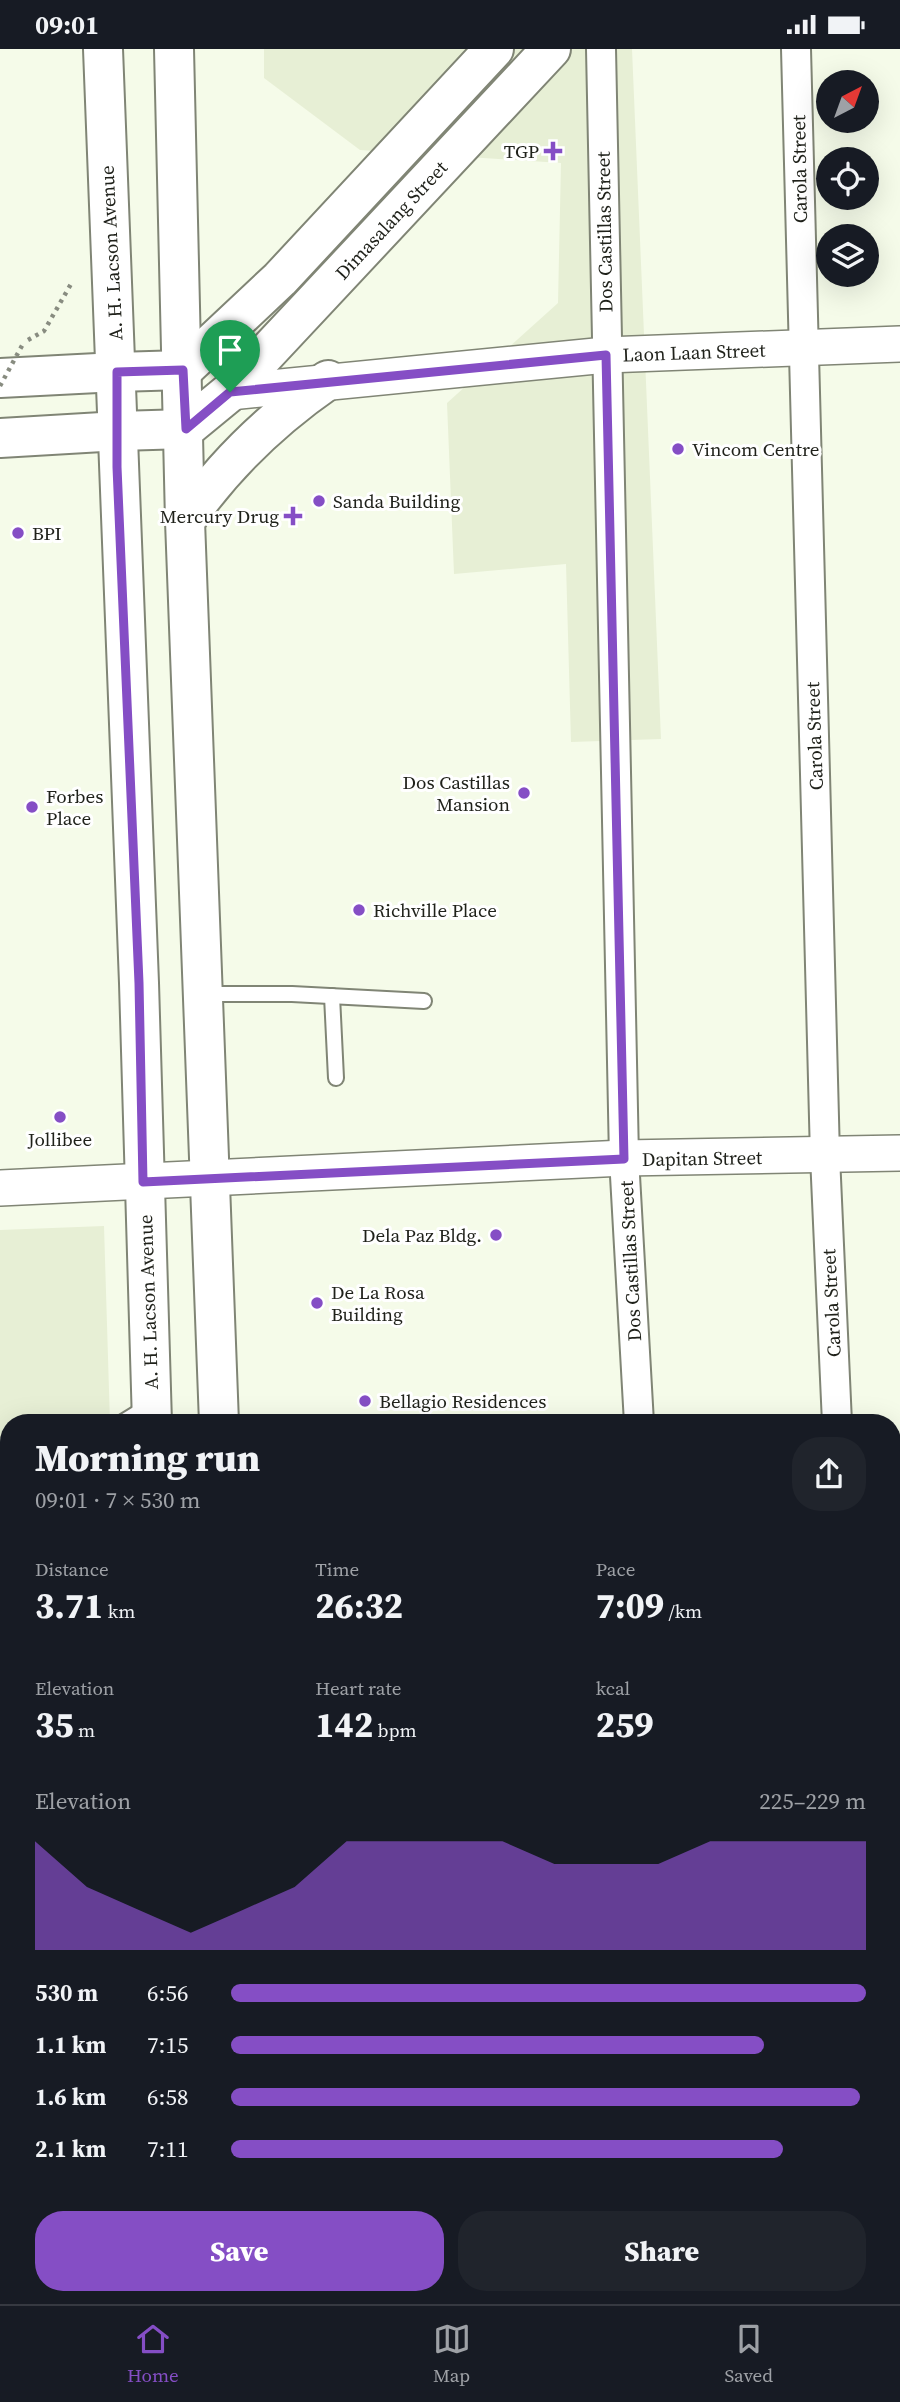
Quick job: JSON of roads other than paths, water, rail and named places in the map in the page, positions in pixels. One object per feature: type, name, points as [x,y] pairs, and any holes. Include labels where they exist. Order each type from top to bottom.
[{"type":"main road","name":"A. H. Lacson Avenue","points":[[103,49],[119,431],[117,467],[139,983],[143,1182],[142,1414]]},
{"type":"main road","points":[[174,49],[186,429],[185,521],[219,1414]]},
{"type":"main road","points":[[0,378],[183,370],[280,279],[494,49]]},
{"type":"main road","name":"Dimasalang Street","points":[[230,392],[551,49]]},
{"type":"main road","points":[[185,521],[212,482],[289,406],[328,380]]},
{"type":"main road","points":[[0,438],[186,429],[230,392]]},
{"type":"street","name":"Dos Castillas Street","points":[[601,49],[624,1159],[638,1414]]},
{"type":"street","name":"Carola Street","points":[[796,49],[825,1156],[836,1414]]},
{"type":"street","name":"Laon Laan Street","points":[[230,392],[328,380],[606,355],[900,344]]},
{"type":"street","name":"Dapitan Street","points":[[0,1188],[624,1159],[900,1153]]},
{"type":"lane","points":[[204,994],[424,1001]]},
{"type":"lane","points":[[332,996],[336,1078]]},
{"type":"place","name":"TGP","points":[[553,151]]},
{"type":"place","name":"Vincom Centre","points":[[678,449]]},
{"type":"place","name":"Sanda Building","points":[[319,501]]},
{"type":"place","name":"Mercury Drug","points":[[293,516]]},
{"type":"place","name":"BPI","points":[[18,533]]},
{"type":"place","name":"Dos Castillas Mansion","points":[[524,793]]},
{"type":"place","name":"Forbes Place","points":[[32,807]]},
{"type":"place","name":"Richville Place","points":[[359,910]]},
{"type":"place","name":"Jollibee","points":[[60,1117]]},
{"type":"place","name":"Dela Paz Bldg.","points":[[496,1235]]},
{"type":"place","name":"De La Rosa Building","points":[[317,1303]]},
{"type":"place","name":"Bellagio Residences","points":[[365,1401]]}]
